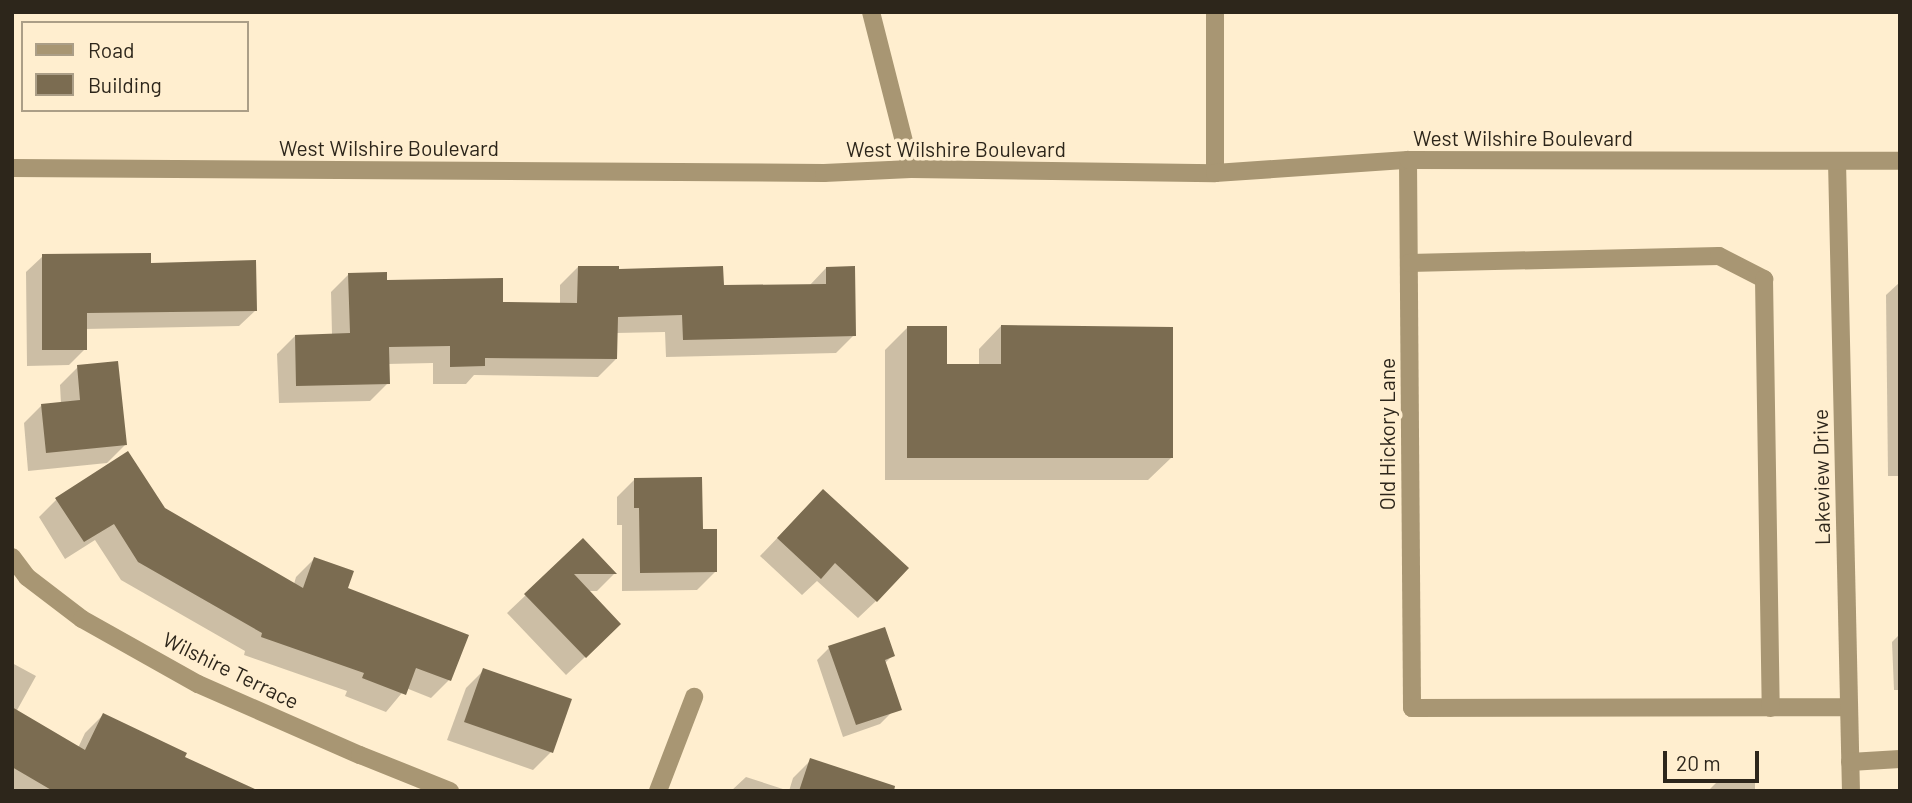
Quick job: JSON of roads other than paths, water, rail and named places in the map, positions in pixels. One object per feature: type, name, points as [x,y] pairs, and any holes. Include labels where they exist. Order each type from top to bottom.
[{"type":"street","points":[[871,12],[911,169]]},
{"type":"street","points":[[1215,12],[1215,173]]},
{"type":"street","name":"West Wilshire Boulevard","points":[[12,168],[824,173],[911,169],[1215,173],[1408,160],[1900,161]]},
{"type":"street","name":"Old Hickory Lane","points":[[1408,160],[1412,708],[1771,708]]},
{"type":"street","name":"Lakeview Drive","points":[[1837,161],[1850,791]]},
{"type":"street","points":[[1409,263],[1719,256],[1764,279],[1771,708],[1849,707]]},
{"type":"street","name":"Wilshire Terrace","points":[[12,557],[27,577],[82,619],[198,684],[450,791]]},
{"type":"street","points":[[658,791],[694,697]]},
{"type":"street","points":[[1850,762],[1900,759]]}]
